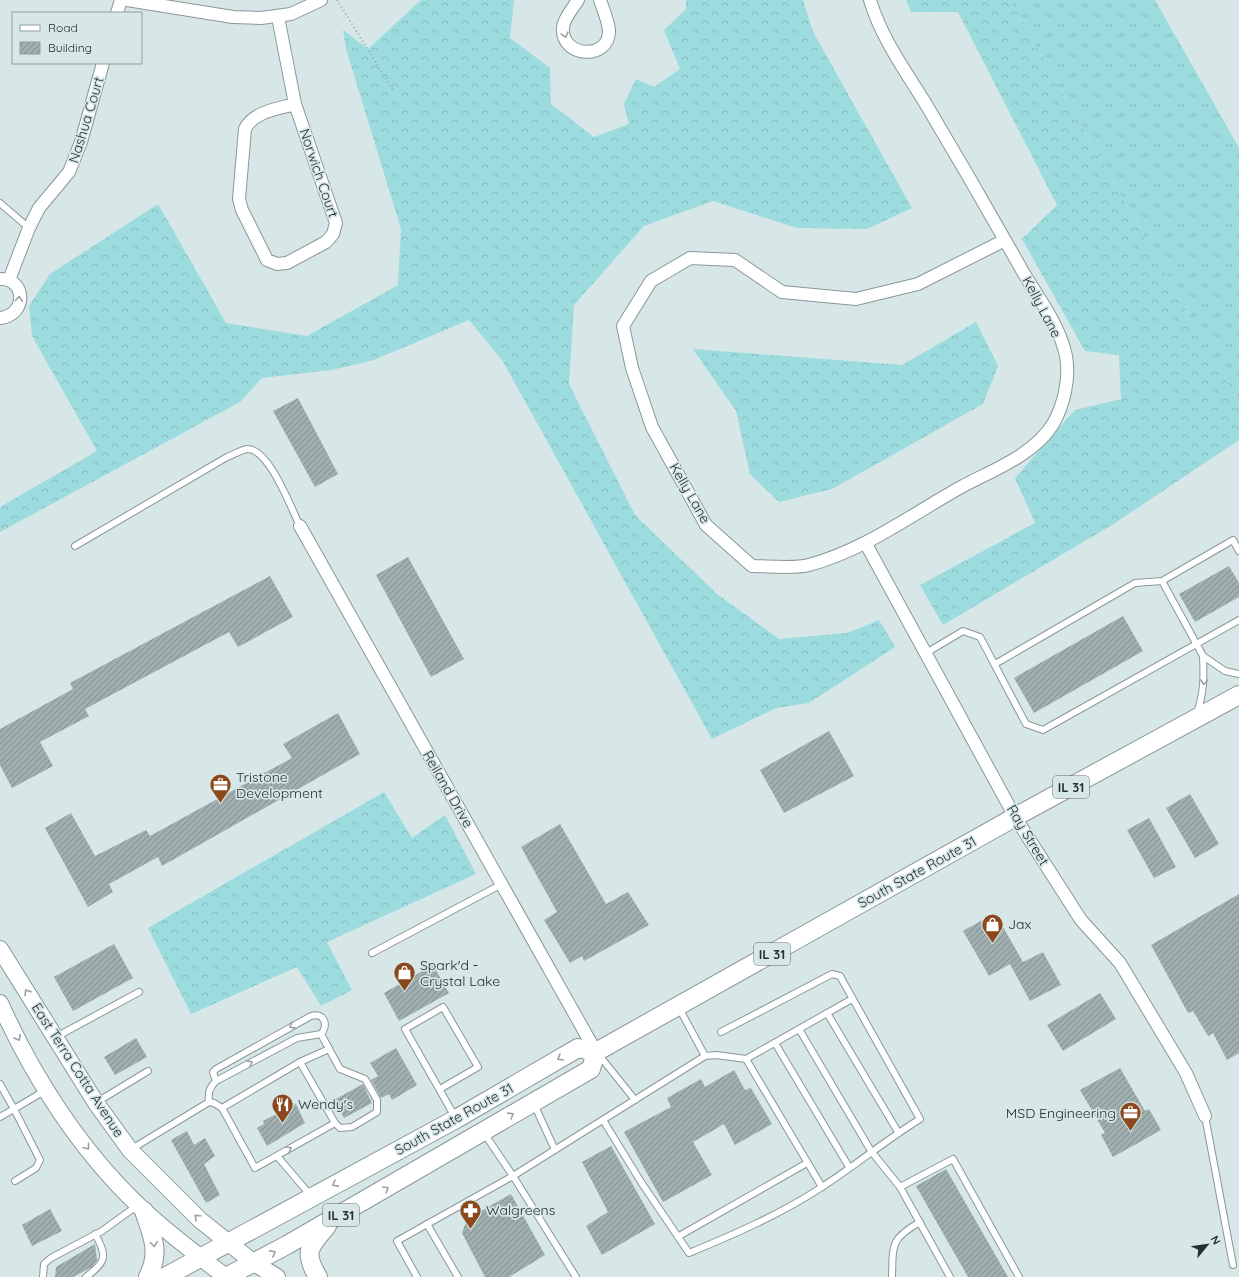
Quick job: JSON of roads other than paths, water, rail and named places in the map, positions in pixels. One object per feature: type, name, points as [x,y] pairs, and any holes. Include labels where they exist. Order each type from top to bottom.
[{"type":"main road","name":"South State Route 31","points":[[312,1197],[456,1119],[578,1048],[596,1052],[1015,817],[1239,695]]},
{"type":"main road","name":"East Terra Cotta Avenue","points":[[0,949],[96,1103],[130,1150],[178,1200],[227,1242],[254,1263],[277,1277]]},
{"type":"main road","points":[[2,1012],[46,1090],[90,1151],[141,1208],[171,1235],[226,1277]]},
{"type":"main road","name":"South State Route 31","points":[[343,1213],[454,1150],[591,1069],[596,1052]]},
{"type":"main road","name":"IL 31","points":[[165,1277],[312,1197]]},
{"type":"main road","points":[[141,1208],[153,1237],[155,1253],[154,1266],[148,1277]]},
{"type":"main road","points":[[318,1277],[308,1260],[310,1250],[327,1226],[343,1213]]},
{"type":"main road","name":"IL 31","points":[[226,1277],[343,1213]]},
{"type":"street","points":[[117,12],[121,0]]},
{"type":"street","points":[[127,0],[232,17],[261,18],[278,17],[298,11],[321,0]]},
{"type":"street","points":[[578,0],[564,22],[563,32],[569,44],[581,52],[597,50],[607,39],[608,24],[600,0]]},
{"type":"street","name":"Kelly Lane","points":[[870,0],[878,23],[899,63],[923,101],[1005,240],[1059,334],[1066,357],[1067,379],[1063,399],[1054,422],[1034,446],[947,495],[866,544],[808,566],[752,566],[706,525],[652,427],[632,368],[623,326],[652,281],[690,258],[734,260],[782,292],[856,299],[918,284],[1005,240]]},
{"type":"street","name":"Norwich Court","points":[[278,17],[295,104],[336,223],[333,234],[326,242],[287,264],[276,264],[272,263],[264,256],[240,204],[239,192],[245,129],[250,122],[259,115],[295,104]]},
{"type":"street","name":"Nashua Court","points":[[0,318],[13,314],[20,302],[18,289],[4,279],[39,208],[69,172],[81,142],[103,64]]},
{"type":"street","name":"Reiland Drive","points":[[300,526],[596,1052]]},
{"type":"street","name":"Ray Street","points":[[866,544],[1015,817],[1081,920],[1120,962],[1186,1073],[1206,1116]]},
{"type":"lane","points":[[0,204],[29,228]]},
{"type":"lane","points":[[75,546],[227,457],[247,449],[257,452],[270,465],[300,526]]},
{"type":"lane","points":[[995,664],[1135,583],[1162,582],[1233,540],[1239,551]]},
{"type":"lane","points":[[1162,582],[1203,656],[1204,688],[1195,719]]},
{"type":"lane","points":[[926,653],[963,631],[980,636],[1026,724],[1043,730],[1239,620]]},
{"type":"lane","points":[[1203,656],[1225,671],[1239,674]]},
{"type":"lane","points":[[372,953],[502,884]]},
{"type":"lane","points":[[604,1120],[644,1188],[679,1236],[689,1253],[750,1227],[822,1187],[898,1132],[920,1120],[840,976],[832,974],[722,1032]]},
{"type":"lane","points":[[55,1038],[139,992]]},
{"type":"lane","points":[[417,1277],[397,1241],[513,1176],[705,1056],[716,1055],[746,1059],[852,999]]},
{"type":"lane","points":[[678,1006],[705,1056]]},
{"type":"lane","points":[[440,1089],[478,1067],[443,1007],[405,1029],[456,1119]]},
{"type":"lane","points":[[827,1013],[898,1132]]},
{"type":"lane","points":[[216,1081],[213,1072],[216,1069],[316,1014],[321,1016],[325,1021],[325,1027],[321,1034]]},
{"type":"lane","points":[[799,1029],[871,1151],[900,1187],[950,1277]]},
{"type":"lane","points":[[300,1062],[335,1123],[340,1128],[352,1127],[377,1112],[377,1100],[365,1079],[340,1069],[321,1034]]},
{"type":"lane","points":[[209,1102],[208,1093],[211,1085],[216,1081],[297,1038],[321,1034]]},
{"type":"lane","points":[[775,1043],[849,1168]]},
{"type":"lane","points":[[222,1108],[300,1062],[329,1049]]},
{"type":"lane","points":[[596,1052],[635,1100]]},
{"type":"lane","points":[[746,1059],[822,1187]]},
{"type":"lane","points":[[96,1103],[148,1071]]},
{"type":"lane","points":[[0,1084],[2,1093],[14,1109],[40,1160],[36,1168],[15,1181]]},
{"type":"lane","points":[[0,1117],[46,1090]]},
{"type":"lane","points":[[130,1150],[209,1102],[222,1108],[255,1168],[335,1123]]},
{"type":"lane","points":[[533,1102],[555,1150]]},
{"type":"lane","points":[[1206,1116],[1233,1265]]},
{"type":"lane","points":[[483,1132],[513,1176],[576,1277]]},
{"type":"lane","points":[[277,1156],[312,1197]]},
{"type":"lane","points":[[900,1187],[953,1159],[1019,1277]]},
{"type":"lane","points":[[679,1236],[807,1163]]},
{"type":"lane","points":[[43,1277],[44,1264],[51,1258],[141,1208]]},
{"type":"lane","points":[[892,1277],[893,1249],[897,1238],[904,1231],[920,1222]]},
{"type":"lane","points":[[427,1224],[458,1277]]},
{"type":"lane","points":[[86,1277],[100,1266],[104,1259],[104,1249],[95,1234]]},
{"type":"place","name":"Tristone Development","points":[[220,804]]},
{"type":"place","name":"Jax","points":[[992,944]]},
{"type":"place","name":"Spark'd - Crystal Lake","points":[[404,992]]},
{"type":"place","name":"Wendy's","points":[[283,1124]]},
{"type":"place","name":"MSD Engineering","points":[[1131,1132]]},
{"type":"place","name":"Walgreens","points":[[470,1230]]}]
